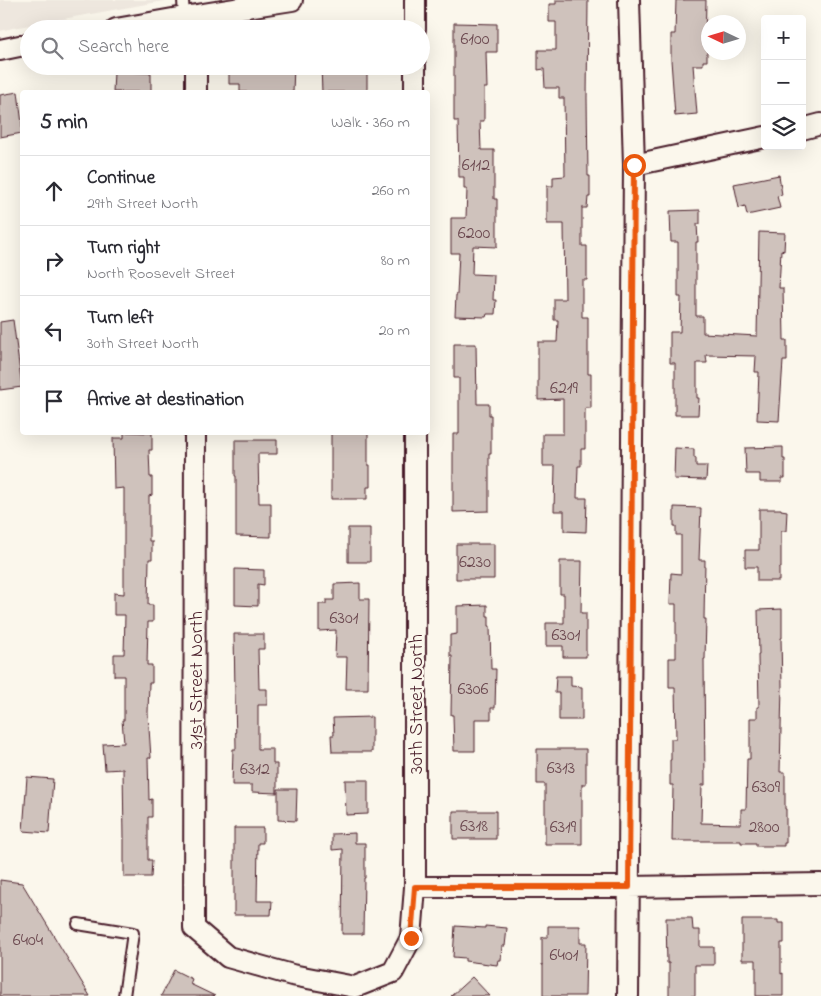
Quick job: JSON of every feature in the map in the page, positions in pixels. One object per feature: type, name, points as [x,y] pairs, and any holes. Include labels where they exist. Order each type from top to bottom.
[{"type":"street","points":[[164,20],[292,0]]},
{"type":"street","points":[[415,0],[415,20]]},
{"type":"street","points":[[628,996],[634,165],[629,0]]},
{"type":"street","points":[[0,50],[20,46]]},
{"type":"street","points":[[196,75],[196,90]]},
{"type":"street","points":[[415,75],[415,90]]},
{"type":"street","points":[[806,127],[821,124]]},
{"type":"street","points":[[634,165],[761,138]]},
{"type":"street","name":"31st Street North","points":[[195,435],[194,928],[228,957],[292,975],[355,987],[393,972]]},
{"type":"street","name":"30th Street North","points":[[393,972],[411,938],[415,887],[415,435]]},
{"type":"street","points":[[415,887],[629,887],[821,884]]},
{"type":"lane","points":[[78,924],[133,932],[124,996]]},
{"type":"shaded area","points":[[0,0],[169,0],[58,20],[20,20],[20,27],[0,31]]},
{"type":"building","points":[[556,0],[588,0],[587,98],[590,197],[588,197],[587,208],[582,208],[582,246],[587,246],[587,280],[582,280],[582,317],[588,317],[588,374],[591,374],[591,408],[585,408],[585,449],[581,449],[581,466],[578,466],[577,498],[587,498],[586,532],[564,531],[564,511],[554,511],[555,466],[543,466],[543,434],[563,434],[563,399],[538,400],[538,342],[557,342],[558,320],[554,320],[554,299],[565,299],[564,224],[547,224],[547,186],[553,186],[553,177],[565,176],[564,98],[559,98],[559,88],[545,88],[544,69],[538,70],[538,50],[556,50],[556,22],[549,22],[549,4],[556,4]]},
{"type":"building","points":[[676,0],[706,0],[706,15],[701,15],[701,60],[707,61],[703,61],[703,65],[693,65],[697,114],[675,116],[671,34],[675,34]]},
{"type":"building","points":[[454,23],[497,24],[497,52],[486,52],[487,88],[484,88],[484,121],[480,121],[481,150],[494,150],[494,199],[497,199],[497,247],[473,246],[472,274],[494,275],[493,300],[496,300],[495,314],[487,314],[486,317],[455,316],[459,253],[451,253],[451,218],[466,218],[467,189],[464,189],[464,177],[459,177],[458,121],[454,121]]},
{"type":"building","points":[[114,75],[151,75],[151,90],[113,90]]},
{"type":"building","points":[[229,75],[294,75],[293,90],[240,90],[240,84],[229,84]]},
{"type":"building","points":[[321,75],[367,75],[367,90],[322,90]]},
{"type":"building","points":[[18,92],[20,133],[0,137],[0,95]]},
{"type":"building","points":[[779,175],[782,195],[777,196],[780,208],[747,215],[745,206],[739,208],[734,184]]},
{"type":"building","points":[[700,210],[700,224],[697,224],[698,242],[696,242],[696,316],[703,316],[703,333],[757,336],[759,232],[785,233],[784,251],[781,250],[779,288],[783,288],[784,340],[787,340],[787,361],[783,361],[779,421],[757,420],[759,372],[755,372],[756,356],[706,355],[707,363],[697,363],[698,415],[675,415],[675,363],[670,363],[670,332],[680,332],[681,297],[678,297],[678,242],[671,242],[670,211]]},
{"type":"building","points":[[13,320],[20,372],[20,387],[0,390],[0,322]]},
{"type":"building","points":[[454,344],[476,344],[477,404],[489,404],[489,415],[491,415],[491,454],[489,454],[489,511],[453,512],[453,434],[459,434],[459,378],[454,378]]},
{"type":"building","points":[[124,435],[152,435],[152,450],[149,450],[152,495],[149,496],[149,541],[152,541],[152,559],[149,559],[148,605],[153,605],[153,622],[148,622],[147,665],[152,665],[148,713],[151,758],[148,758],[149,800],[152,799],[152,817],[148,817],[148,860],[152,860],[151,877],[124,877],[123,769],[105,770],[103,744],[124,743],[122,720],[124,720],[124,676],[114,676],[114,654],[124,654],[125,615],[114,615],[114,593],[124,594],[124,488],[114,489],[113,438],[124,438]]},
{"type":"building","points":[[331,435],[368,435],[370,487],[367,487],[367,499],[331,499]]},
{"type":"building","points":[[235,440],[277,440],[277,454],[258,454],[259,503],[271,503],[271,537],[236,536]]},
{"type":"building","points":[[783,447],[785,478],[782,478],[782,482],[760,482],[760,474],[746,474],[745,448]]},
{"type":"building","points":[[675,448],[694,449],[696,466],[707,466],[706,480],[674,479]]},
{"type":"building","points":[[674,507],[701,508],[699,560],[705,560],[704,619],[706,619],[704,659],[705,785],[702,785],[701,823],[741,824],[741,809],[746,809],[747,759],[750,759],[750,718],[757,718],[757,707],[759,707],[758,610],[782,609],[780,772],[785,772],[786,843],[784,843],[784,846],[756,846],[756,843],[741,843],[741,841],[672,841],[673,785],[670,785],[670,760],[671,739],[676,739],[675,687],[669,687],[669,658],[676,658],[676,604],[670,604],[671,573],[681,574],[681,535],[676,535]]},
{"type":"building","points":[[759,509],[781,509],[787,511],[786,531],[781,531],[779,581],[757,581],[757,567],[745,567],[745,550],[759,550]]},
{"type":"building","points":[[348,528],[370,528],[370,562],[348,562]]},
{"type":"building","points":[[456,544],[494,544],[494,579],[456,579]]},
{"type":"building","points":[[560,561],[582,561],[581,613],[586,613],[586,657],[563,657],[563,646],[546,646],[546,623],[564,623],[564,594],[560,594]]},
{"type":"building","points":[[235,569],[264,570],[264,585],[258,584],[258,606],[235,605]]},
{"type":"building","points":[[360,583],[360,599],[369,599],[368,689],[346,689],[347,657],[335,657],[336,630],[319,631],[319,604],[326,604],[326,600],[334,600],[334,584]]},
{"type":"building","points":[[487,605],[487,616],[489,616],[490,626],[491,669],[496,669],[495,708],[491,708],[491,719],[475,719],[475,751],[454,751],[453,715],[451,715],[452,656],[450,656],[450,635],[457,634],[457,606]]},
{"type":"building","points":[[234,634],[264,634],[264,649],[258,649],[259,689],[267,689],[267,705],[258,705],[258,749],[273,749],[273,764],[277,764],[277,793],[252,792],[252,785],[232,785],[233,749],[236,749]]},
{"type":"building","points":[[556,676],[571,676],[571,686],[582,687],[582,720],[559,720],[559,693],[555,693]]},
{"type":"building","points":[[372,717],[372,752],[332,752],[333,718]]},
{"type":"building","points":[[537,749],[586,749],[586,784],[582,784],[582,844],[545,844],[545,784],[537,784]]},
{"type":"building","points":[[27,777],[53,779],[49,833],[23,831]]},
{"type":"building","points":[[345,780],[368,780],[368,814],[346,815]]},
{"type":"building","points":[[278,789],[297,789],[296,821],[278,820]]},
{"type":"building","points":[[453,811],[496,811],[496,839],[453,839]]},
{"type":"building","points":[[234,828],[263,828],[263,843],[258,843],[257,901],[272,901],[271,915],[234,915]]},
{"type":"building","points":[[355,833],[355,843],[365,843],[363,934],[342,934],[343,849],[332,850],[332,834]]},
{"type":"building","points":[[0,880],[22,883],[90,996],[0,996]]},
{"type":"building","points":[[666,918],[692,918],[693,930],[700,930],[700,947],[714,947],[714,965],[695,965],[695,996],[669,996]]},
{"type":"building","points":[[742,920],[778,920],[778,923],[784,923],[784,943],[781,943],[783,996],[756,996],[756,960],[742,960]]},
{"type":"building","points":[[455,926],[507,928],[505,946],[502,946],[501,960],[498,960],[497,965],[465,961],[465,958],[453,957]]},
{"type":"building","points":[[548,926],[580,926],[580,943],[586,943],[585,996],[543,996],[542,937],[548,937]]},
{"type":"building","points":[[174,970],[192,979],[190,984],[215,996],[161,996]]},
{"type":"building","points":[[472,977],[490,996],[451,996]]},
{"type":"route","points":[[411,938],[415,887],[629,887],[634,165]]}]
